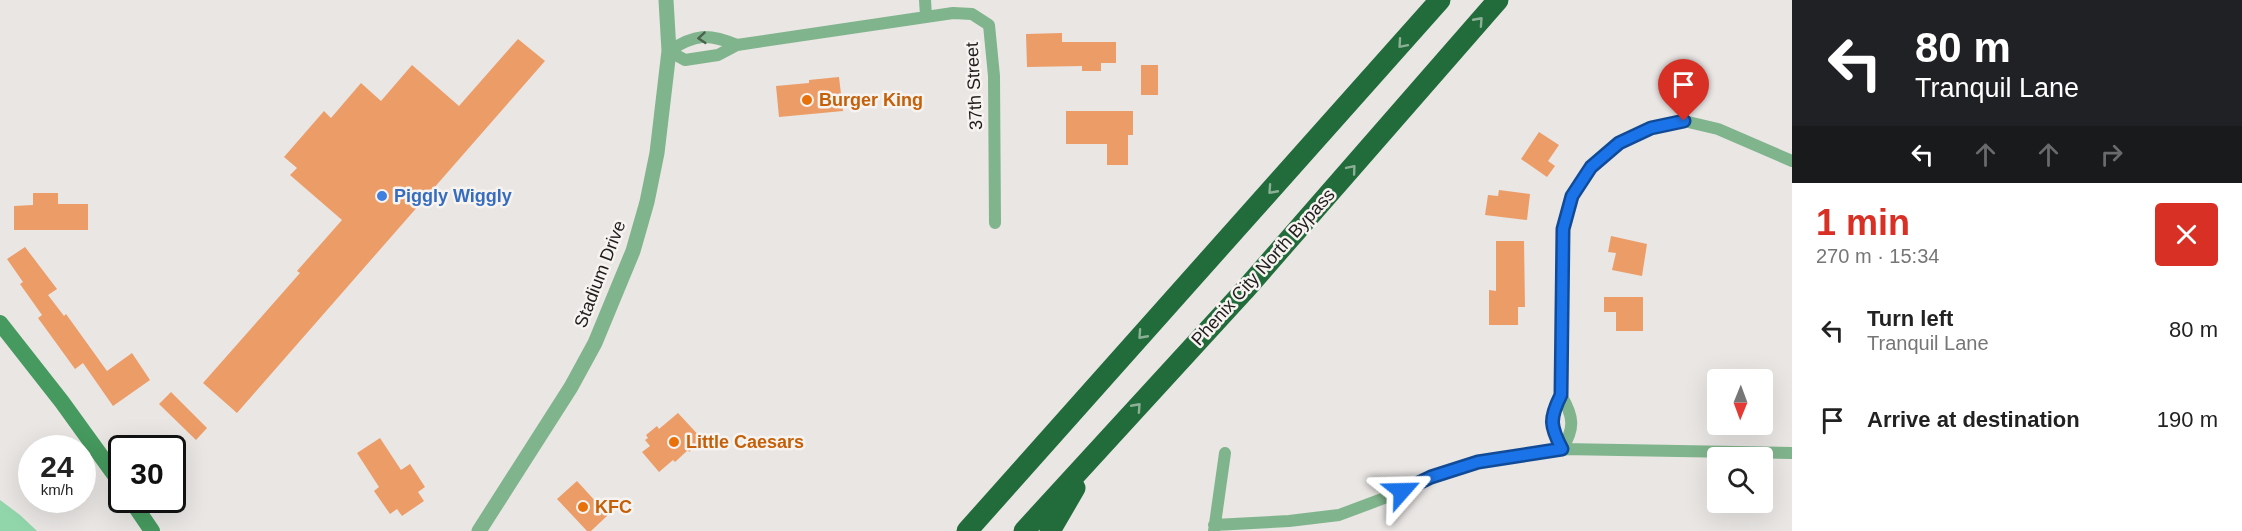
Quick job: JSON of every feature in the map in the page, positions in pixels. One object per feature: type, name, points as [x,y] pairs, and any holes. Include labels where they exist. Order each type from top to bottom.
[{"type":"highway","points":[[967,531],[1440,0]]},
{"type":"highway","name":"Phenix City North Bypass","points":[[1024,531],[1302,225],[1498,0]]},
{"type":"highway","points":[[1050,531],[1098,450]]},
{"type":"highway","points":[[955,531],[1024,468]]},
{"type":"main road","points":[[0,323],[108,466]]},
{"type":"main road","points":[[140,513],[152,531]]},
{"type":"street","name":"Stadium Drive","points":[[479,531],[571,387],[595,343],[633,251],[647,202],[657,153],[669,51],[666,0]]},
{"type":"street","points":[[925,0],[926,16]]},
{"type":"street","name":"37th Street","points":[[737,45],[716,36],[687,39],[669,51],[685,60],[718,55],[737,45],[953,13],[972,14],[989,25],[994,76],[995,223]]},
{"type":"street","points":[[1562,449],[1552,430],[1553,411],[1561,395],[1563,229],[1572,196],[1591,167],[1619,143],[1651,128],[1684,121],[1718,129],[1792,161]]},
{"type":"street","points":[[1561,395],[1570,409],[1572,434],[1562,449]]},
{"type":"street","points":[[1225,453],[1214,528],[1339,515],[1431,477],[1478,462],[1562,449],[1792,453]]},
{"type":"green space","points":[[0,500],[20,515],[37,531],[0,531]]},
{"type":"building","points":[[1062,33],[1062,42],[1116,42],[1116,63],[1101,63],[1101,71],[1082,71],[1082,66],[1027,67],[1026,34]]},
{"type":"building","points":[[518,39],[545,61],[237,413],[203,383],[300,273],[297,271],[342,220],[290,175],[297,168],[284,157],[324,111],[331,118],[361,83],[381,101],[412,65],[459,106]]},
{"type":"building","points":[[1141,65],[1158,65],[1158,95],[1141,95]]},
{"type":"building","points":[[839,77],[843,111],[779,117],[776,86]]},
{"type":"building","points":[[1066,111],[1133,111],[1133,135],[1128,135],[1128,165],[1107,165],[1107,144],[1066,144]]},
{"type":"building","points":[[1539,132],[1559,145],[1548,161],[1555,166],[1547,177],[1521,159]]},
{"type":"building","points":[[1499,190],[1530,194],[1527,220],[1485,215],[1488,195],[1498,196]]},
{"type":"building","points":[[33,193],[58,193],[58,204],[88,204],[88,230],[14,230],[14,206],[33,205]]},
{"type":"building","points":[[1611,236],[1647,244],[1642,276],[1612,270],[1616,253],[1608,252]]},
{"type":"building","points":[[1496,241],[1524,241],[1525,307],[1518,307],[1518,325],[1489,325],[1489,290],[1496,291]]},
{"type":"building","points":[[25,247],[57,289],[48,295],[64,316],[66,314],[107,371],[132,353],[150,380],[113,406],[83,363],[75,369],[38,318],[42,315],[20,284],[23,282],[7,259]]},
{"type":"building","points":[[1604,297],[1643,297],[1643,331],[1616,331],[1616,312],[1604,312]]},
{"type":"building","points":[[171,392],[207,428],[196,440],[159,404]]},
{"type":"building","name":"Little Caesars","points":[[678,413],[703,440],[659,472],[642,452],[650,446],[645,440],[648,438],[646,435],[657,426],[659,429]]},
{"type":"building","points":[[380,438],[401,470],[410,464],[425,487],[418,492],[424,501],[402,516],[397,509],[390,514],[374,491],[379,487],[357,453]]},
{"type":"building","name":"KFC","points":[[577,481],[608,515],[591,531],[587,531],[557,499]]},
{"type":"place","name":"Burger King","points":[[807,100]]},
{"type":"place","name":"Piggly Wiggly","points":[[382,196]]},
{"type":"place","name":"Little Caesars","points":[[674,442]]},
{"type":"place","name":"KFC","points":[[583,507]]},
{"type":"route","points":[[1402,491],[1431,477],[1478,462],[1562,449],[1552,430],[1553,411],[1561,395],[1563,229],[1572,196],[1591,167],[1619,143],[1651,128],[1684,121]]}]
